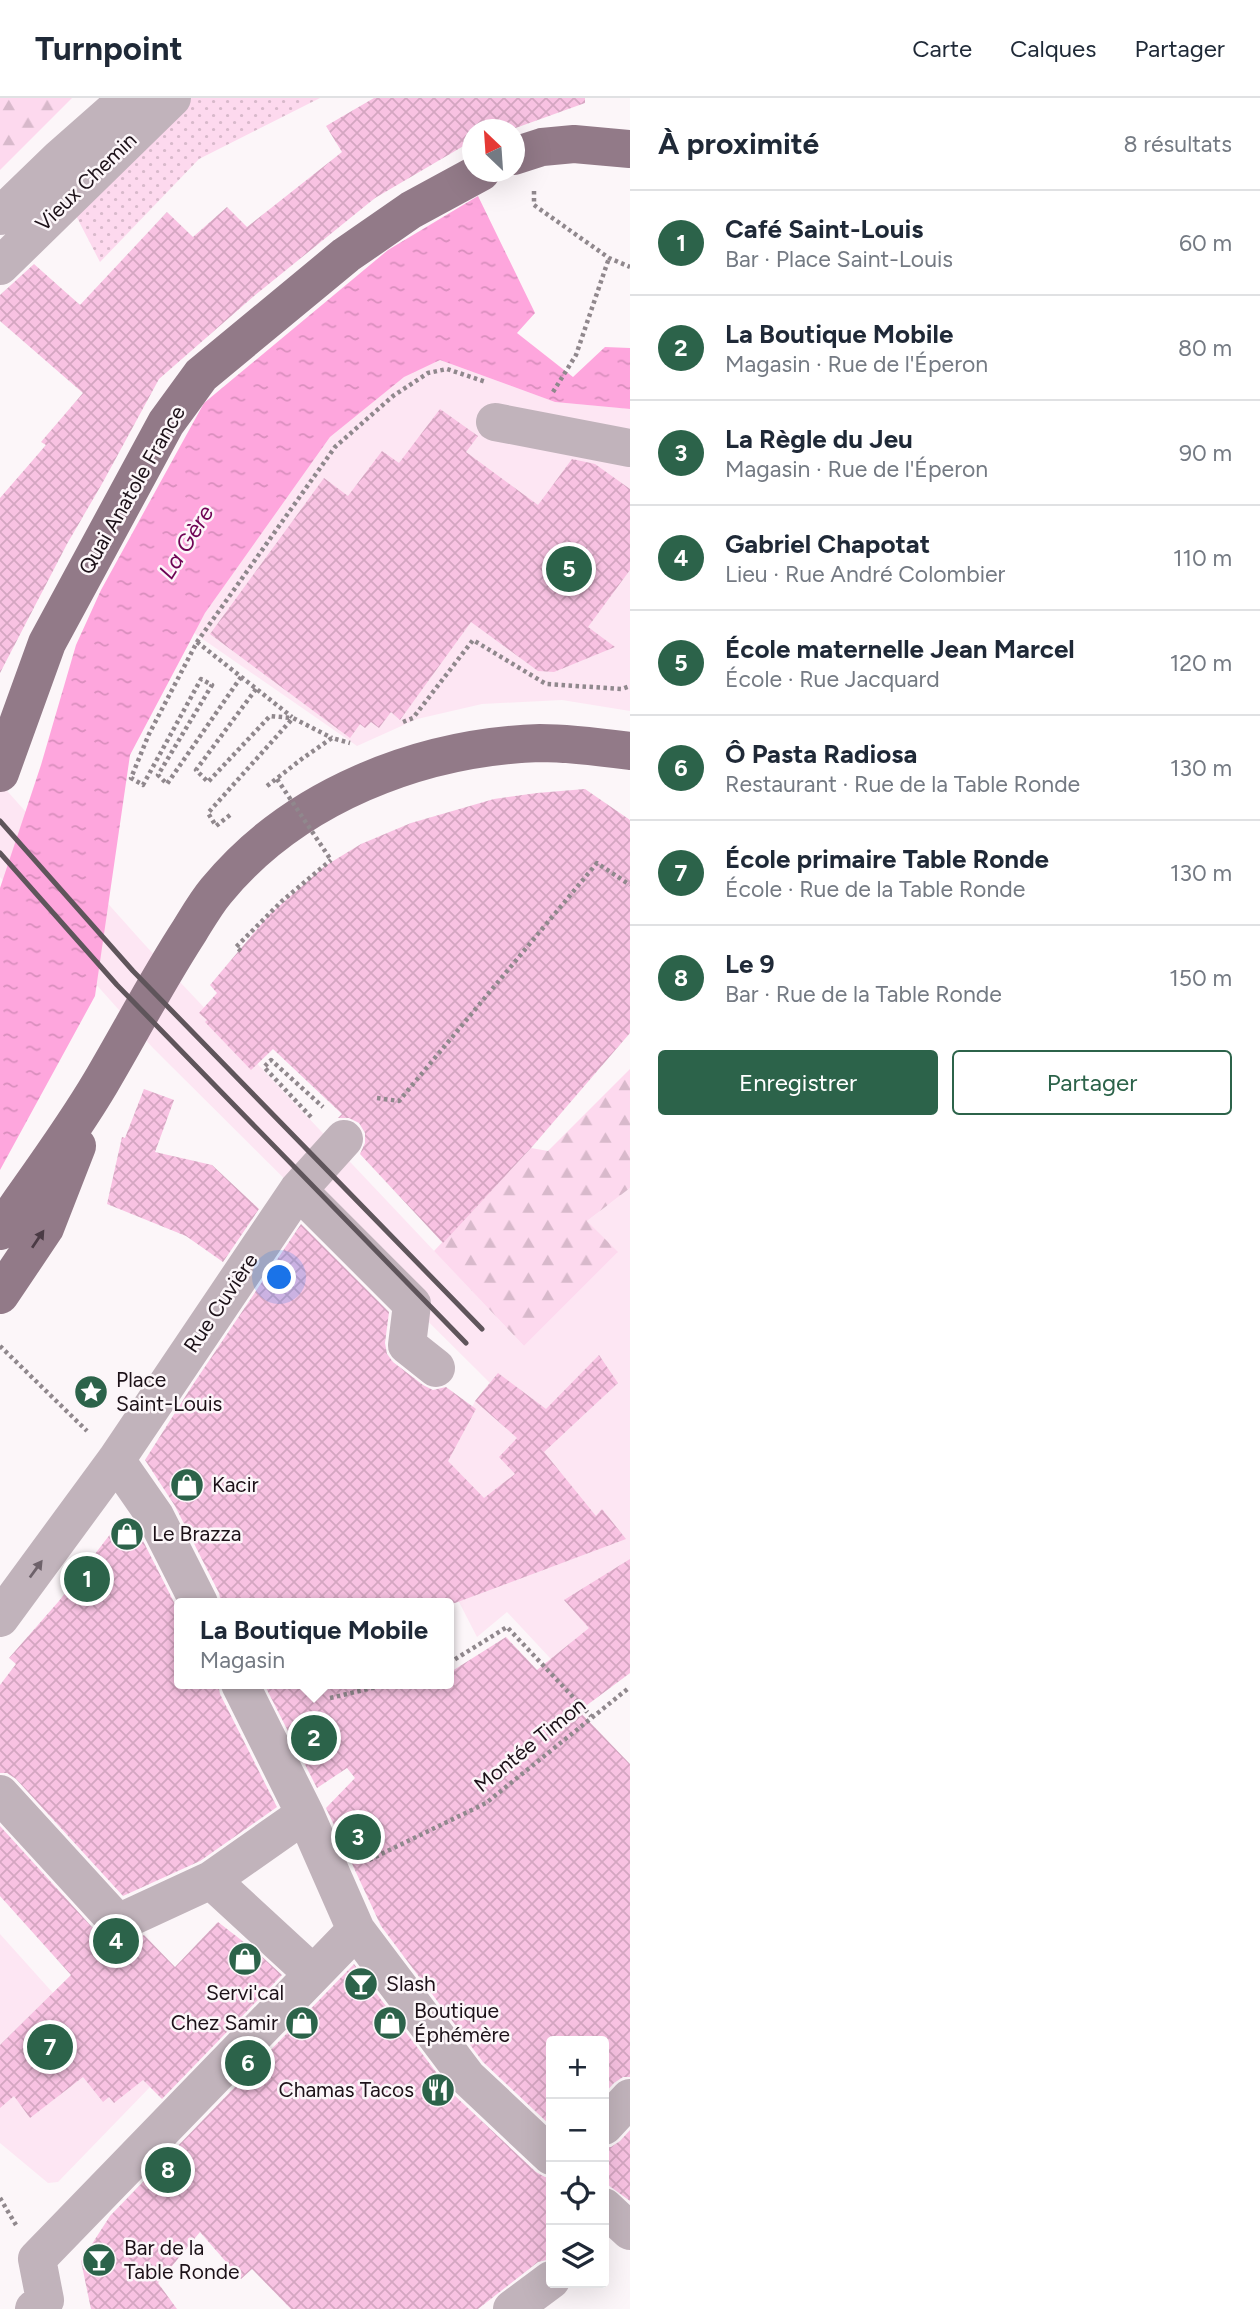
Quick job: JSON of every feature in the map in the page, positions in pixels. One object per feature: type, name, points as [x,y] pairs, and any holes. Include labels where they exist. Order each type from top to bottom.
[{"type":"main road","points":[[525,168],[542,147],[573,144],[630,149]]},
{"type":"main road","name":"Quai Anatole France","points":[[0,772],[47,643],[166,422],[201,375],[346,255],[411,209],[462,182]]},
{"type":"main road","points":[[0,1231],[100,1084],[167,964],[215,891],[248,857],[321,803],[361,783],[408,765],[452,753],[496,746],[543,743],[630,751]]},
{"type":"main road","points":[[0,1296],[45,1228],[100,1084]]},
{"type":"street","points":[[0,216],[128,98]]},
{"type":"street","name":"Vieux Chemin","points":[[0,267],[173,98]]},
{"type":"street","points":[[496,404],[630,448]]},
{"type":"street","name":"Rue Cuvière","points":[[0,1618],[116,1460],[336,1132]]},
{"type":"street","points":[[298,1190],[412,1304],[407,1345],[436,1368]]},
{"type":"street","points":[[116,1460],[155,1516],[196,1598]]},
{"type":"street","points":[[242,1689],[305,1814],[356,1930],[467,2077],[546,2151]]},
{"type":"street","points":[[0,1794],[118,1923],[211,1880],[305,1814]]},
{"type":"street","points":[[211,1880],[312,1973]]},
{"type":"street","points":[[44,2306],[37,2259],[356,1930]]},
{"type":"street","points":[[609,2121],[630,2098]]},
{"type":"street","points":[[512,2309],[546,2284]]},
{"type":"path","points":[[525,168],[534,205],[609,258],[630,267]]},
{"type":"path","points":[[547,402],[576,355],[609,258]]},
{"type":"path","points":[[241,677],[167,783],[158,775],[212,685],[201,679],[143,785],[131,778],[149,734],[197,642],[335,447],[393,396],[428,373],[447,369],[496,404]]},
{"type":"path","points":[[401,723],[413,718],[473,640],[546,684],[622,689],[630,686]]},
{"type":"path","points":[[197,642],[293,718],[332,738],[353,744]]},
{"type":"path","points":[[256,688],[196,770],[208,782],[270,716],[293,718]]},
{"type":"path","points":[[236,811],[216,827],[208,813],[293,718]]},
{"type":"path","points":[[267,787],[332,738]]},
{"type":"path","points":[[241,951],[236,947],[282,901],[331,860],[277,779]]},
{"type":"path","points":[[377,1098],[399,1101],[597,863],[630,885]]},
{"type":"path","points":[[271,1060],[336,1132],[264,1067],[271,1060]]},
{"type":"path","points":[[0,1346],[116,1460]]},
{"type":"path","points":[[454,1660],[508,1626],[591,1716]]},
{"type":"path","name":"Montée Timon","points":[[333,1877],[486,1803],[630,1687]]},
{"type":"path","points":[[330,1698],[368,1689]]},
{"type":"shaded area","points":[[440,360],[555,402],[630,409],[630,711],[562,700],[482,704],[417,719],[357,746],[194,633],[205,613],[330,437],[404,376]]},
{"type":"shaded area","points":[[0,783],[145,945],[524,1346],[617,1253],[587,1221],[630,1188],[630,1673],[591,1702],[507,1612],[477,1637],[423,1532],[443,1469],[475,1401],[490,1383],[153,1048],[0,877]]},
{"type":"shaded area","points":[[0,1934],[53,1993],[78,1969],[94,2030],[150,2087],[58,2182],[48,2183],[0,2143]]},
{"type":"green space","points":[[0,98],[72,98],[0,170]]},
{"type":"green space","points":[[190,98],[320,98],[199,159],[100,262],[73,210]]},
{"type":"green space","points":[[630,1069],[630,1188],[587,1221],[618,1252],[524,1346],[434,1251],[531,1148],[548,1151]]},
{"type":"water","name":"La Gère","points":[[478,196],[535,313],[517,333],[573,377],[605,347],[630,348],[630,409],[555,402],[440,360],[404,377],[330,437],[205,613],[130,755],[95,996],[0,1170],[0,888],[41,765],[76,645],[101,590],[204,403],[388,250]]},
{"type":"building","points":[[374,98],[585,98],[585,103],[525,125],[525,119],[462,119],[462,147],[375,198],[254,296],[159,379],[67,544],[0,673],[0,498],[46,445],[41,442],[83,393],[0,321],[0,295],[34,264],[80,305],[167,212],[193,237],[227,207],[247,227],[342,152],[326,126]]},
{"type":"building","points":[[440,409],[478,436],[466,452],[538,505],[572,459],[595,464],[630,489],[630,570],[588,627],[615,647],[554,672],[538,671],[471,622],[400,720],[391,712],[379,728],[371,722],[365,728],[360,724],[350,738],[210,634],[324,478],[348,496],[382,451],[399,463]]},
{"type":"building","points":[[585,789],[630,820],[630,1033],[531,1148],[443,1243],[360,1154],[365,1143],[365,1133],[359,1123],[349,1118],[338,1118],[342,1114],[273,1049],[251,1070],[199,1013],[217,993],[210,985],[270,914],[325,866],[361,844],[411,823],[494,799]]},
{"type":"building","points":[[144,1089],[174,1100],[155,1152],[212,1165],[259,1209],[223,1262],[186,1236],[107,1204],[122,1137],[125,1138]]},
{"type":"building","points":[[301,1224],[389,1312],[385,1343],[387,1354],[393,1362],[423,1385],[433,1390],[446,1387],[476,1409],[448,1461],[484,1498],[515,1474],[499,1457],[517,1438],[475,1401],[498,1373],[546,1409],[599,1355],[618,1383],[544,1452],[596,1516],[602,1509],[626,1539],[455,1603],[454,1598],[220,1598],[175,1506],[145,1460]]},
{"type":"building","points":[[121,1520],[132,1521],[174,1602],[174,1689],[219,1689],[277,1807],[200,1861],[123,1896],[16,1779],[7,1773],[0,1773],[0,1685],[16,1664],[9,1658],[59,1601]]},
{"type":"building","points":[[630,1559],[630,1673],[579,1711],[630,1764],[630,2077],[623,2077],[609,2088],[609,2036],[546,2036],[546,2121],[483,2062],[381,1926],[326,1808],[355,1778],[347,1768],[317,1788],[267,1689],[454,1689],[454,1670],[506,1637],[537,1670],[589,1628],[564,1600]]},
{"type":"building","points":[[0,1826],[102,1938],[113,1944],[127,1943],[144,1935],[175,1967],[218,1922],[282,1975],[162,2099],[143,2080],[114,2103],[109,2097],[103,2102],[83,2077],[30,2118],[14,2096],[0,2108],[0,2045],[71,1975],[0,1896]]},
{"type":"building","points":[[354,1964],[452,2093],[536,2172],[546,2177],[546,2260],[538,2262],[478,2309],[291,2309],[252,2269],[241,2279],[200,2232],[158,2283],[177,2309],[91,2309],[81,2261],[110,2216]]},
{"type":"building","points":[[630,2130],[630,2201],[609,2186],[609,2147],[620,2141]]},
{"type":"railway","points":[[0,821],[133,971],[482,1329]]},
{"type":"railway","points":[[0,853],[117,985],[466,1343]]},
{"type":"place","name":"École maternelle Jean Marcel","points":[[569,569]]},
{"type":"place","name":"Place Saint-Louis","points":[[91,1392]]},
{"type":"place","name":"Kacir","points":[[187,1485]]},
{"type":"place","name":"Le Brazza","points":[[127,1534]]},
{"type":"place","name":"Café Saint-Louis","points":[[87,1579]]},
{"type":"place","name":"La Boutique Mobile","points":[[314,1738]]},
{"type":"place","name":"La Règle du Jeu","points":[[358,1837]]},
{"type":"place","name":"Gabriel Chapotat","points":[[116,1941]]},
{"type":"place","name":"Servi'cal","points":[[245,1959]]},
{"type":"place","name":"Slash","points":[[361,1984]]},
{"type":"place","name":"Chez Samir","points":[[302,2023]]},
{"type":"place","name":"Boutique Éphémère","points":[[390,2023]]},
{"type":"place","name":"École primaire Table Ronde","points":[[50,2047]]},
{"type":"place","name":"Ô Pasta Radiosa","points":[[248,2063]]},
{"type":"place","name":"Chamas Tacos","points":[[438,2090]]},
{"type":"place","name":"Le 9","points":[[168,2170]]},
{"type":"place","name":"Bar de la Table Ronde","points":[[99,2260]]}]
